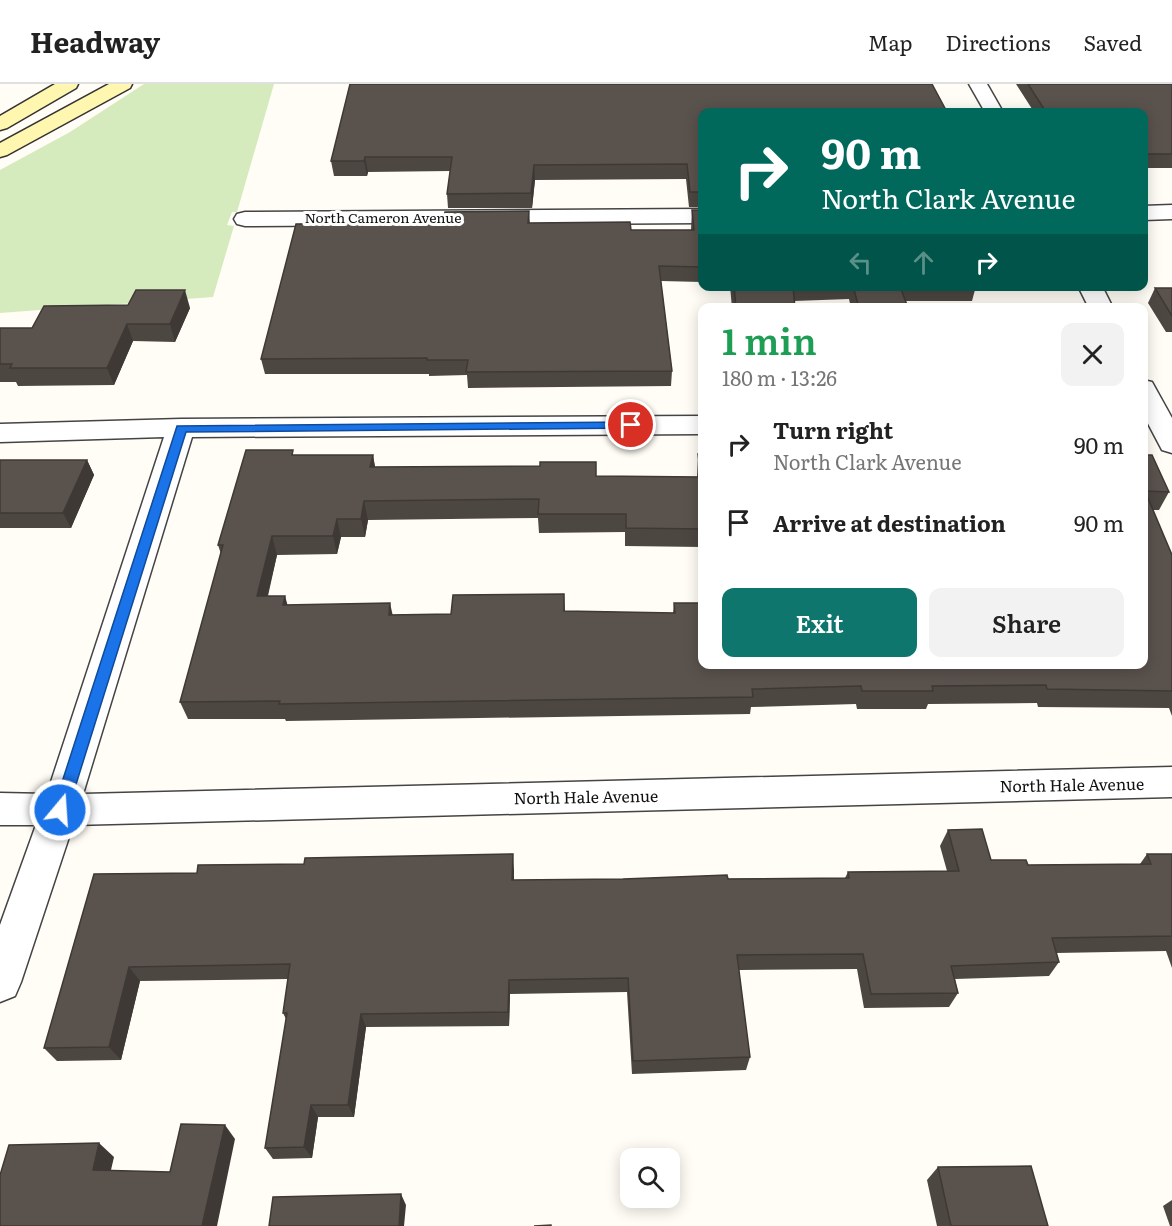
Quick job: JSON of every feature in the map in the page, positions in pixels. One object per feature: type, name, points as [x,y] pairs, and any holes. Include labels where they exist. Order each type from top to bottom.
[{"type":"main road","points":[[0,124],[69,84]]},
{"type":"main road","points":[[0,151],[123,84]]},
{"type":"street","points":[[978,84],[992,108]]},
{"type":"street","points":[[1148,213],[1172,212]]},
{"type":"street","name":"North Cameron Avenue","points":[[245,219],[698,216]]},
{"type":"street","points":[[1148,398],[1162,427]]},
{"type":"street","points":[[0,433],[182,428],[698,425]]},
{"type":"street","points":[[0,982],[60,810],[182,428]]},
{"type":"street","name":"North Hale Avenue","points":[[0,809],[60,810],[1172,782]]},
{"type":"green space","points":[[144,84],[274,84],[237,212],[232,212],[227,225],[234,226],[213,297],[0,313],[0,170],[70,132]]},
{"type":"building","points":[[350,84],[932,84],[945,108],[698,108],[698,192],[690,192],[687,164],[534,165],[531,193],[447,194],[452,157],[365,157],[364,161],[331,161]]},
{"type":"building","points":[[1028,84],[1172,84],[1172,154],[1148,154],[1148,108],[1043,108]]},
{"type":"building","points":[[692,210],[698,210],[698,267],[659,266],[672,371],[466,372],[468,360],[427,360],[427,358],[261,359],[296,224],[443,222],[445,212],[529,211],[528,223],[630,222],[631,230],[694,230]]},
{"type":"building","points":[[1155,288],[1172,288],[1172,316]]},
{"type":"building","points":[[136,290],[185,290],[170,324],[127,324],[107,368],[10,368],[12,364],[0,364],[0,328],[32,328],[44,306],[128,305]]},
{"type":"building","points":[[734,291],[793,291],[795,303],[736,303]]},
{"type":"building","points":[[854,291],[902,291],[906,303],[858,303]]},
{"type":"building","points":[[246,450],[293,450],[292,455],[373,455],[370,467],[540,466],[540,462],[596,462],[596,476],[698,477],[698,529],[626,528],[626,514],[538,514],[539,499],[364,501],[361,519],[337,519],[333,536],[272,536],[257,596],[285,596],[283,605],[390,603],[389,615],[451,614],[453,595],[564,594],[564,611],[675,613],[674,603],[698,603],[698,669],[1148,669],[1148,498],[1172,555],[1172,691],[1047,689],[1046,685],[932,686],[933,691],[862,691],[861,686],[752,689],[753,697],[279,704],[280,701],[180,702],[223,545],[218,545]]},
{"type":"building","points":[[1148,455],[1152,455],[1169,492],[1148,491]]},
{"type":"building","points":[[0,460],[87,460],[63,513],[0,513]]},
{"type":"building","points":[[982,829],[991,860],[1026,860],[1028,865],[1151,864],[1147,854],[1172,854],[1172,936],[1052,938],[1059,962],[951,966],[958,993],[871,994],[863,954],[737,955],[750,1057],[633,1061],[628,978],[509,980],[508,1012],[361,1014],[348,1105],[311,1105],[304,1147],[265,1148],[287,1013],[283,1013],[290,964],[129,967],[109,1047],[44,1048],[94,874],[197,873],[198,865],[304,864],[305,858],[513,854],[512,880],[727,875],[728,879],[849,878],[848,872],[959,871],[948,830]]},
{"type":"building","points":[[181,1124],[225,1125],[202,1226],[0,1226],[0,1175],[9,1145],[99,1143],[93,1170],[170,1172]]},
{"type":"building","points":[[1031,1166],[1048,1226],[951,1226],[938,1167]]},
{"type":"building","points":[[401,1194],[399,1226],[269,1226],[273,1197]]},
{"type":"route","points":[[60,810],[182,428],[631,425]]}]
